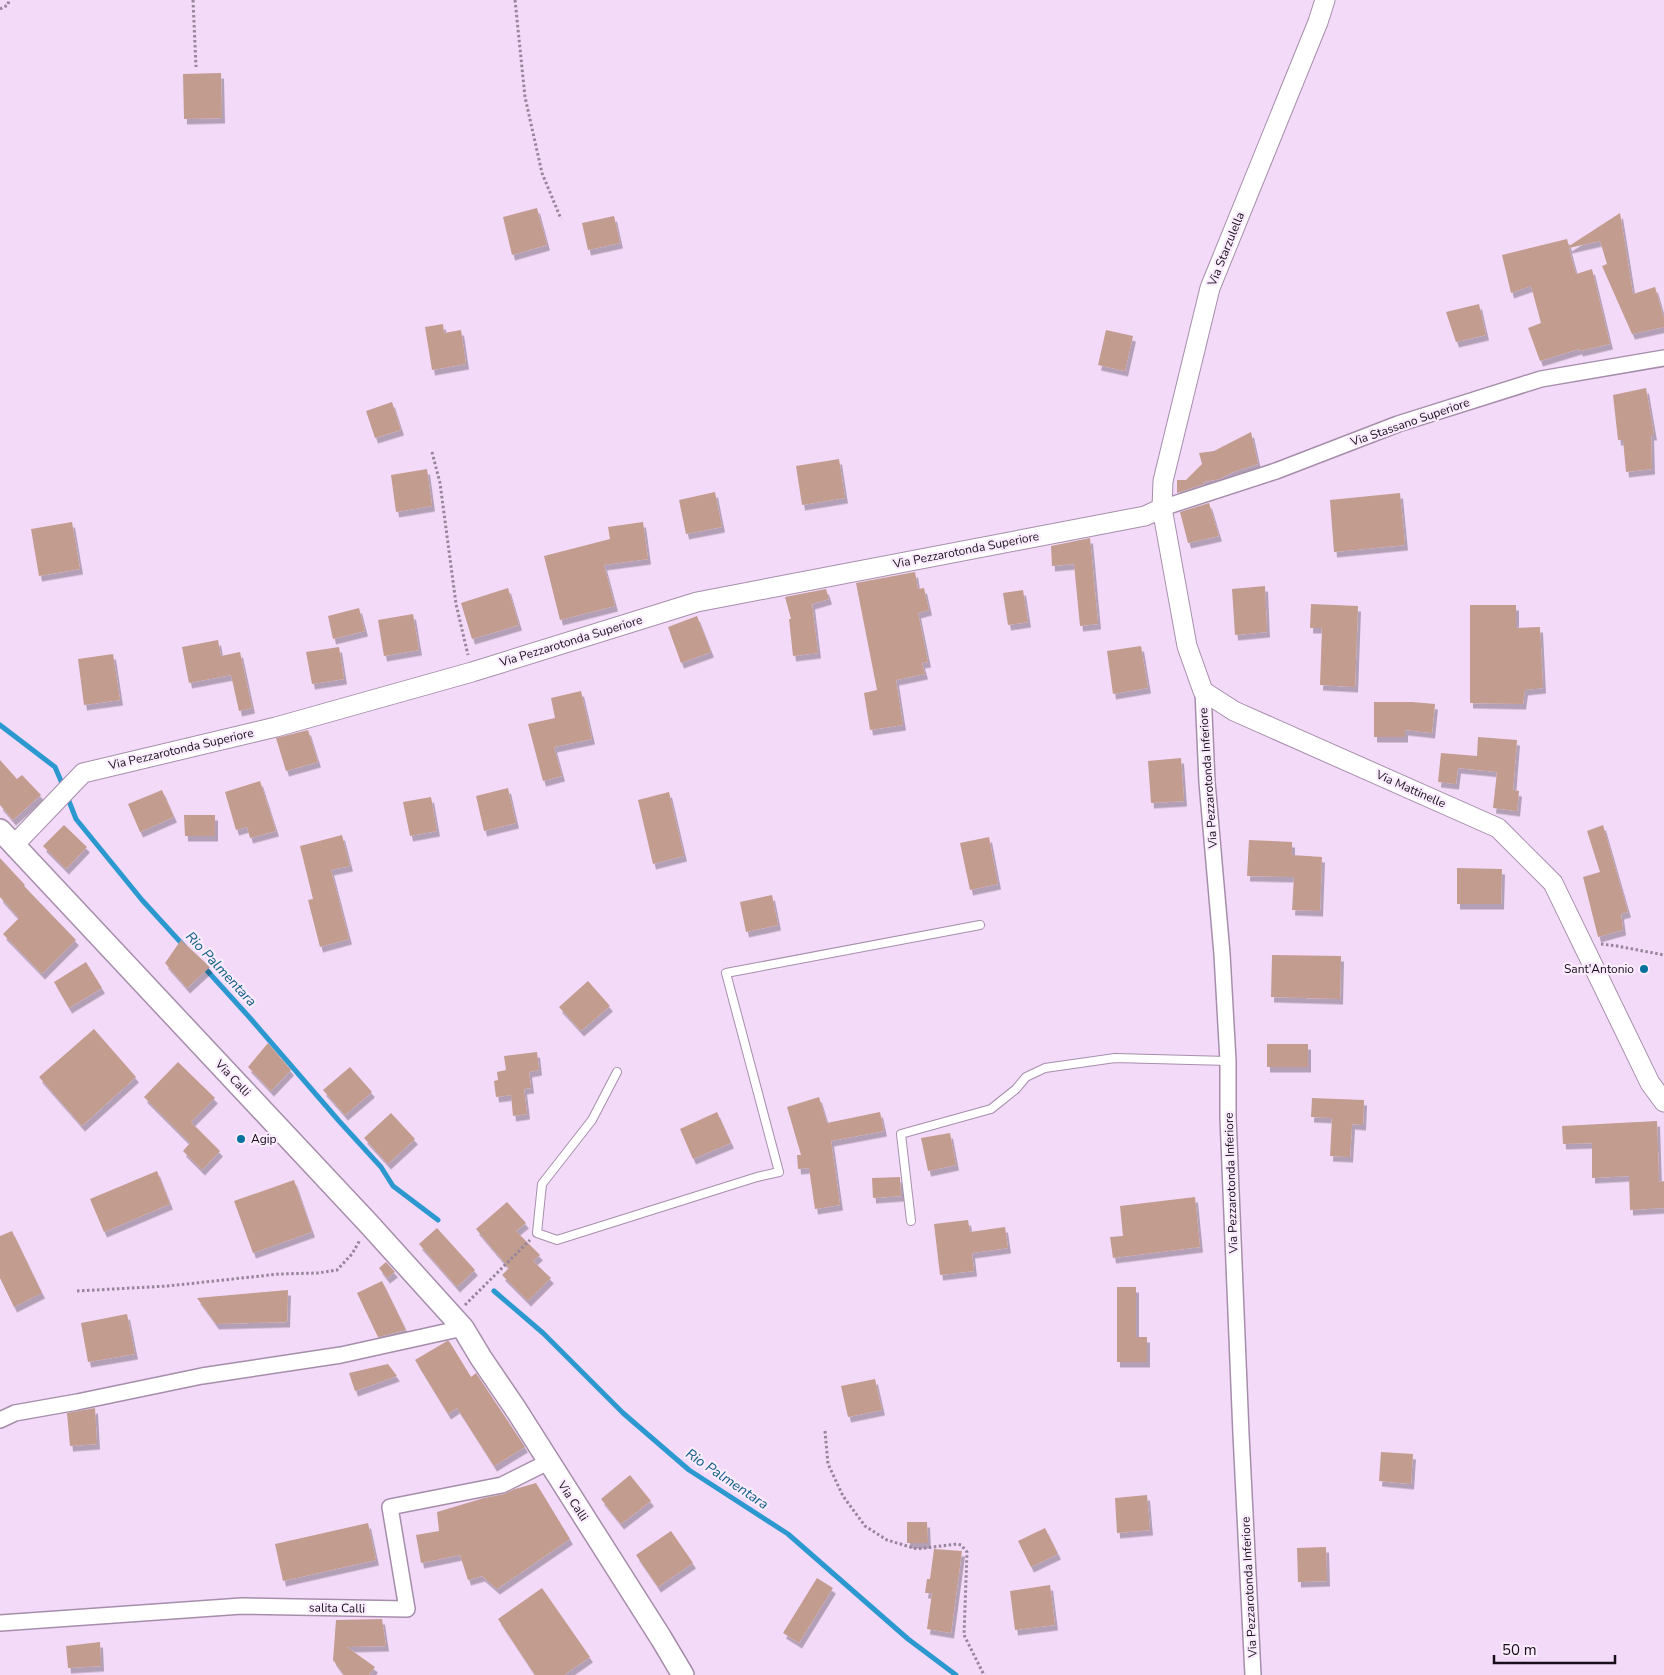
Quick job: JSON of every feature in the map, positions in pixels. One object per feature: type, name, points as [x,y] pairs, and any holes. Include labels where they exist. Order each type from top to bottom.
[{"type":"main road","name":"Via Calli","points":[[7,837],[368,1222],[458,1322],[515,1408],[683,1675]]},
{"type":"street","name":"Via Starzulella","points":[[1162,508],[1163,481],[1210,288],[1318,22],[1325,0]]},
{"type":"street","name":"Via Stassano Superiore","points":[[1162,508],[1276,471],[1398,424],[1540,379],[1664,358]]},
{"type":"street","name":"Via Pezzarotonda Superiore","points":[[7,837],[83,772],[276,727],[472,672],[697,602],[1145,516],[1162,508]]},
{"type":"street","points":[[1162,508],[1187,646],[1203,691]]},
{"type":"street","name":"Via Mattinelle","points":[[1203,691],[1234,711],[1498,828],[1553,883],[1650,1083],[1664,1102]]},
{"type":"street","name":"Via Pezzarotonda Inferiore","points":[[1203,691],[1207,782],[1222,954],[1228,1061],[1228,1116],[1254,1675]]},
{"type":"street","points":[[0,1420],[15,1413],[202,1376],[341,1355],[458,1322]]},
{"type":"street","name":"salita Calli","points":[[0,1623],[242,1606],[407,1609],[390,1507],[502,1485],[548,1462]]},
{"type":"lane","points":[[617,1072],[592,1120],[542,1184],[537,1233],[557,1240],[757,1177],[779,1172],[726,973],[980,925]]},
{"type":"lane","points":[[911,1221],[901,1134],[991,1109],[1016,1089],[1026,1077],[1045,1068],[1115,1058],[1228,1061]]},
{"type":"path","points":[[0,8],[8,5],[9,0]]},
{"type":"path","points":[[193,0],[196,67]]},
{"type":"path","points":[[515,0],[525,97],[542,173],[561,219]]},
{"type":"path","points":[[432,452],[440,482],[456,604],[472,672]]},
{"type":"path","points":[[1583,943],[1616,946],[1664,955]]},
{"type":"path","points":[[77,1291],[168,1286],[336,1270],[352,1254],[368,1222]]},
{"type":"path","points":[[458,1322],[537,1233]]},
{"type":"path","points":[[825,1431],[828,1464],[843,1496],[865,1526],[887,1540],[917,1549],[957,1544],[967,1552],[964,1635],[984,1675]]},
{"type":"building","points":[[221,73],[222,118],[184,119],[183,74]]},
{"type":"building","points":[[537,208],[547,245],[512,255],[503,217]]},
{"type":"building","points":[[1620,213],[1633,294],[1655,287],[1664,318],[1664,327],[1632,334],[1602,266],[1607,264],[1600,241],[1569,248],[1576,274],[1592,269],[1610,344],[1580,351],[1579,349],[1540,361],[1528,328],[1541,323],[1531,286],[1511,293],[1502,255],[1567,239],[1569,246]]},
{"type":"building","points":[[614,216],[620,243],[588,250],[582,223]]},
{"type":"building","points":[[1479,304],[1486,335],[1456,342],[1446,312]]},
{"type":"building","points":[[443,324],[444,333],[461,330],[466,364],[432,370],[425,327]]},
{"type":"building","points":[[1106,330],[1133,336],[1125,371],[1098,365]]},
{"type":"building","points":[[1646,388],[1654,435],[1651,435],[1652,469],[1626,472],[1623,440],[1618,440],[1613,395]]},
{"type":"building","points":[[392,402],[401,430],[375,438],[366,411]]},
{"type":"building","points":[[1251,432],[1258,464],[1233,472],[1220,479],[1203,482],[1204,484],[1177,493],[1177,480],[1186,480],[1202,464],[1199,453],[1214,451]]},
{"type":"building","points":[[839,459],[845,498],[802,505],[796,466]]},
{"type":"building","points":[[427,469],[432,506],[396,512],[391,475]]},
{"type":"building","points":[[715,492],[722,527],[686,534],[679,500]]},
{"type":"building","points":[[1400,493],[1405,545],[1334,552],[1330,500]]},
{"type":"building","points":[[1209,503],[1219,536],[1188,543],[1180,512]]},
{"type":"building","points":[[72,522],[80,569],[39,576],[31,529]]},
{"type":"building","points":[[643,522],[648,559],[604,565],[615,606],[560,620],[544,556],[610,539],[608,527]]},
{"type":"building","points":[[1090,538],[1098,624],[1080,626],[1074,564],[1052,566],[1051,546]]},
{"type":"building","points":[[915,572],[918,589],[924,588],[929,610],[918,613],[928,662],[922,663],[925,674],[896,680],[903,725],[870,730],[864,693],[877,690],[856,583]]},
{"type":"building","points":[[1265,586],[1267,632],[1235,635],[1232,589]]},
{"type":"building","points":[[508,588],[519,625],[472,639],[461,603]]},
{"type":"building","points":[[826,589],[829,599],[812,604],[818,653],[793,656],[789,619],[791,619],[785,597]]},
{"type":"building","points":[[1023,590],[1028,622],[1008,625],[1003,593]]},
{"type":"building","points":[[1311,604],[1358,606],[1355,687],[1320,685],[1322,628],[1310,628]]},
{"type":"building","points":[[1470,605],[1516,605],[1516,628],[1540,627],[1543,688],[1525,690],[1523,704],[1470,703]]},
{"type":"building","points":[[359,608],[365,631],[333,639],[328,616]]},
{"type":"building","points":[[413,614],[419,650],[384,656],[378,620]]},
{"type":"building","points":[[697,616],[711,652],[681,663],[668,627]]},
{"type":"building","points":[[218,640],[221,656],[240,652],[252,708],[239,711],[231,675],[189,683],[182,647]]},
{"type":"building","points":[[1141,646],[1148,688],[1113,694],[1107,651]]},
{"type":"building","points":[[339,647],[344,679],[312,684],[306,652]]},
{"type":"building","points":[[113,654],[120,700],[84,705],[78,659]]},
{"type":"building","points":[[581,691],[592,739],[554,747],[562,776],[543,781],[528,724],[555,718],[551,698]]},
{"type":"building","points":[[1374,702],[1435,704],[1432,733],[1405,730],[1405,737],[1374,737]]},
{"type":"building","points":[[308,730],[318,762],[286,771],[276,738]]},
{"type":"building","points":[[1478,737],[1517,740],[1513,790],[1519,791],[1517,811],[1493,808],[1497,772],[1458,768],[1456,784],[1438,782],[1441,753],[1477,756]]},
{"type":"building","points":[[1181,758],[1184,801],[1151,803],[1148,761]]},
{"type":"building","points":[[0,760],[17,779],[22,775],[41,795],[13,820],[0,805]]},
{"type":"building","points":[[260,781],[276,831],[250,838],[247,827],[236,830],[225,792]]},
{"type":"building","points":[[508,788],[516,823],[484,831],[476,796]]},
{"type":"building","points":[[162,790],[174,817],[140,832],[128,804]]},
{"type":"building","points":[[669,792],[684,856],[653,864],[638,800]]},
{"type":"building","points":[[431,797],[437,831],[410,836],[403,802]]},
{"type":"building","points":[[184,815],[215,815],[215,836],[185,836]]},
{"type":"building","points":[[64,825],[87,847],[66,869],[43,846]]},
{"type":"building","points":[[1603,825],[1628,912],[1621,914],[1623,930],[1598,937],[1583,877],[1600,872],[1587,831]]},
{"type":"building","points":[[342,835],[350,866],[331,870],[349,939],[320,947],[308,900],[313,899],[300,846]]},
{"type":"building","points":[[989,837],[998,884],[970,890],[960,843]]},
{"type":"building","points":[[1249,840],[1292,842],[1292,855],[1322,857],[1320,911],[1292,910],[1294,877],[1247,876]]},
{"type":"building","points":[[0,858],[76,940],[42,974],[3,934],[19,918],[0,897]]},
{"type":"building","points":[[1457,868],[1502,869],[1501,904],[1457,904]]},
{"type":"building","points":[[772,895],[778,925],[746,932],[740,902]]},
{"type":"building","points":[[181,940],[210,967],[187,988],[165,963]]},
{"type":"building","points":[[1272,955],[1341,956],[1340,999],[1271,997]]},
{"type":"building","points":[[86,962],[102,988],[69,1008],[54,982]]},
{"type":"building","points":[[588,981],[610,1006],[581,1031],[559,1007]]},
{"type":"building","points":[[94,1029],[136,1077],[82,1126],[39,1077]]},
{"type":"building","points":[[268,1043],[291,1070],[271,1091],[248,1067]]},
{"type":"building","points":[[1267,1044],[1308,1044],[1308,1067],[1267,1067]]},
{"type":"building","points":[[537,1052],[539,1070],[529,1072],[531,1088],[524,1089],[527,1114],[513,1116],[511,1095],[496,1097],[494,1081],[498,1080],[497,1072],[506,1070],[504,1056]]},
{"type":"building","points":[[178,1062],[215,1098],[191,1122],[220,1151],[202,1170],[183,1151],[190,1143],[144,1097]]},
{"type":"building","points":[[350,1067],[372,1092],[345,1115],[323,1090]]},
{"type":"building","points":[[819,1097],[827,1123],[880,1112],[884,1131],[831,1141],[840,1205],[815,1209],[809,1168],[798,1169],[797,1155],[801,1155],[787,1107]]},
{"type":"building","points":[[1312,1098],[1364,1100],[1363,1125],[1352,1124],[1350,1157],[1330,1156],[1332,1118],[1311,1117]]},
{"type":"building","points":[[717,1112],[731,1143],[693,1159],[680,1129]]},
{"type":"building","points":[[391,1113],[415,1139],[388,1164],[364,1138]]},
{"type":"building","points":[[1657,1121],[1659,1182],[1664,1181],[1664,1208],[1630,1210],[1629,1176],[1592,1178],[1592,1143],[1563,1144],[1562,1126]]},
{"type":"building","points":[[950,1133],[956,1165],[928,1171],[921,1138]]},
{"type":"building","points":[[157,1171],[170,1204],[104,1232],[90,1199]]},
{"type":"building","points":[[900,1177],[901,1196],[873,1198],[872,1178]]},
{"type":"building","points":[[294,1180],[312,1232],[253,1253],[234,1201]]},
{"type":"building","points":[[1195,1197],[1200,1247],[1113,1258],[1110,1237],[1123,1236],[1120,1206]]},
{"type":"building","points":[[507,1202],[526,1223],[516,1231],[540,1255],[533,1261],[551,1278],[528,1301],[502,1275],[509,1268],[476,1229]]},
{"type":"building","points":[[968,1220],[970,1232],[1005,1227],[1008,1248],[972,1253],[974,1271],[940,1275],[934,1224]]},
{"type":"building","points":[[437,1228],[475,1270],[457,1287],[419,1244]]},
{"type":"building","points":[[12,1231],[42,1293],[14,1307],[0,1278],[0,1236]]},
{"type":"building","points":[[386,1262],[395,1272],[387,1278],[379,1268]]},
{"type":"building","points":[[382,1281],[406,1330],[378,1337],[357,1293]]},
{"type":"building","points":[[1117,1287],[1136,1287],[1136,1337],[1147,1337],[1147,1362],[1117,1362]]},
{"type":"building","points":[[288,1290],[287,1322],[216,1324],[197,1298]]},
{"type":"building","points":[[127,1314],[135,1354],[88,1362],[81,1323]]},
{"type":"building","points":[[449,1341],[471,1377],[476,1373],[525,1447],[494,1466],[457,1408],[448,1414],[415,1360]]},
{"type":"building","points":[[388,1364],[397,1376],[355,1391],[349,1373]]},
{"type":"building","points":[[875,1379],[882,1410],[848,1417],[841,1386]]},
{"type":"building","points":[[95,1408],[97,1444],[70,1446],[67,1413]]},
{"type":"building","points":[[1381,1452],[1413,1454],[1411,1484],[1379,1481]]},
{"type":"building","points":[[630,1475],[651,1501],[621,1524],[601,1499]]},
{"type":"building","points":[[536,1483],[570,1539],[497,1589],[482,1576],[468,1580],[460,1555],[421,1563],[416,1535],[439,1531],[437,1512],[504,1494]]},
{"type":"building","points":[[1147,1495],[1150,1530],[1117,1533],[1115,1498]]},
{"type":"building","points":[[907,1522],[927,1522],[928,1543],[907,1543]]},
{"type":"building","points":[[368,1523],[376,1560],[283,1581],[275,1544]]},
{"type":"building","points":[[1045,1528],[1058,1554],[1031,1567],[1018,1541]]},
{"type":"building","points":[[671,1531],[693,1563],[658,1587],[636,1555]]},
{"type":"building","points":[[1326,1547],[1327,1581],[1298,1582],[1297,1548]]},
{"type":"building","points":[[934,1549],[962,1551],[951,1633],[927,1629],[932,1593],[925,1593],[927,1579],[930,1579]]},
{"type":"building","points":[[817,1578],[833,1588],[799,1643],[783,1633]]},
{"type":"building","points":[[1050,1585],[1055,1625],[1015,1630],[1010,1591]]},
{"type":"building","points":[[542,1588],[590,1657],[564,1675],[535,1675],[498,1619]]},
{"type":"building","points":[[382,1619],[386,1646],[347,1647],[375,1667],[369,1675],[344,1675],[333,1660],[336,1620]]},
{"type":"building","points":[[100,1642],[101,1666],[68,1668],[66,1646]]},
{"type":"waterway","name":"Rio Palmentara","points":[[0,725],[55,767],[64,788]]},
{"type":"waterway","name":"Rio Palmentara","points":[[67,796],[76,819],[142,900],[184,946]]},
{"type":"waterway","name":"Rio Palmentara","points":[[202,965],[381,1167],[393,1186],[438,1220]]},
{"type":"waterway","name":"Rio Palmentara","points":[[494,1291],[543,1333],[623,1413],[689,1470],[788,1534],[908,1639],[956,1675]]},
{"type":"place","name":"Sant'Antonio","points":[[1644,969]]},
{"type":"place","name":"Agip","points":[[241,1139]]}]
